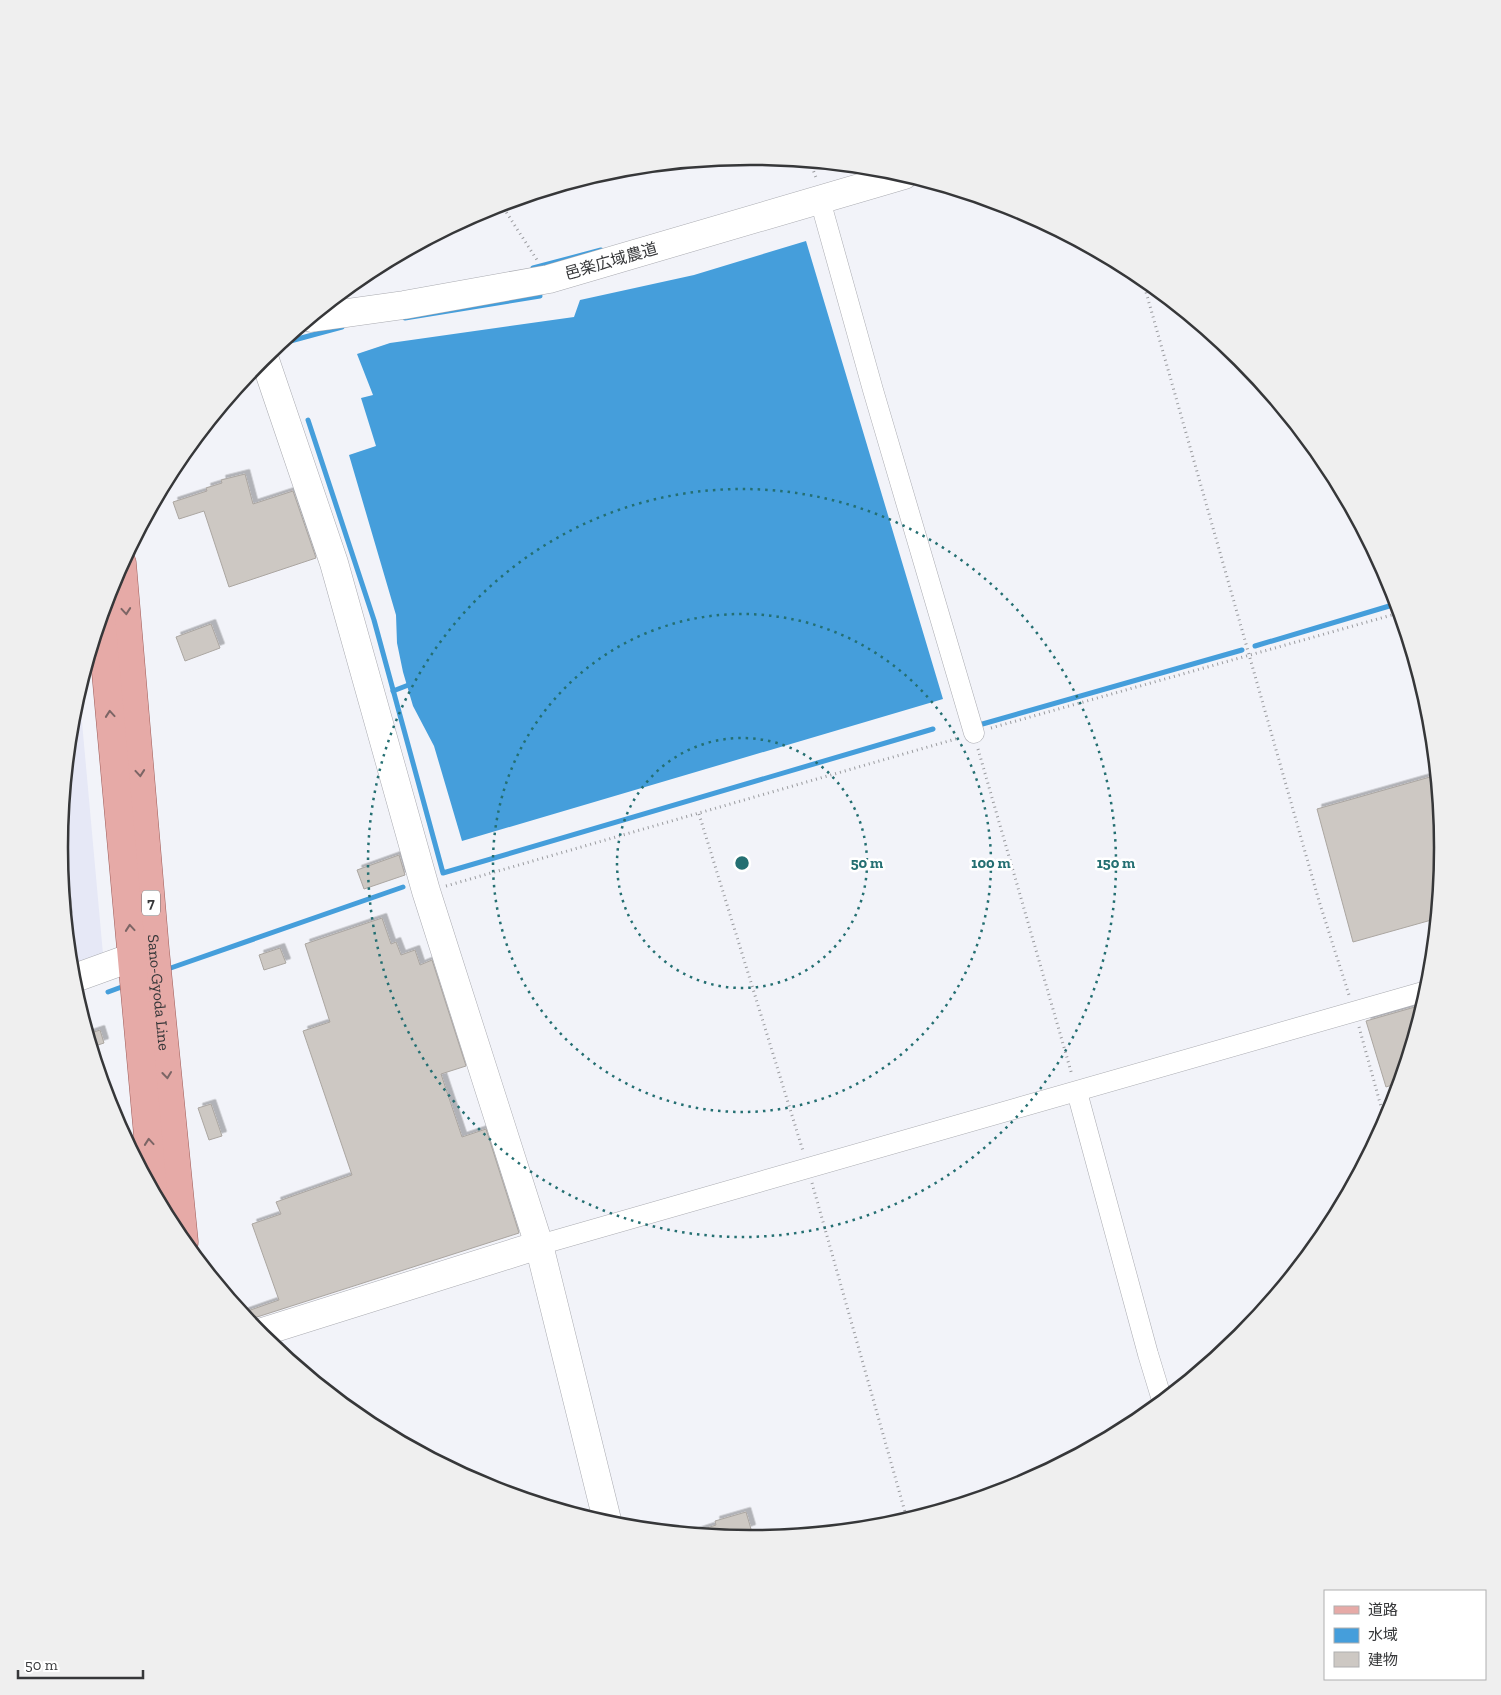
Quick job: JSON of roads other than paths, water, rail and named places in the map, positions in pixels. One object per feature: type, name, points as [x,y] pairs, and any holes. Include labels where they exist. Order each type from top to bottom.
[{"type":"main road","name":"Sano-Gyoda Line","points":[[123,577],[156,960],[182,1226]]},
{"type":"main road","name":"Sano-Gyoda Line","points":[[102,633],[153,1177]]},
{"type":"street","name":"邑楽広域農道","points":[[322,316],[404,305],[549,279],[819,192],[886,179]]},
{"type":"street","points":[[819,192],[873,390],[974,734]]},
{"type":"street","points":[[267,366],[334,563],[426,891],[539,1245],[606,1514]]},
{"type":"street","points":[[80,976],[132,957]]},
{"type":"street","points":[[268,1330],[539,1245],[1417,994]]},
{"type":"street","points":[[1077,1092],[1160,1393]]},
{"type":"water","points":[[806,241],[943,699],[462,841],[434,746],[413,706],[403,672],[397,643],[396,615],[349,455],[376,446],[361,398],[373,395],[357,354],[390,343],[574,317],[580,300],[694,275]]},
{"type":"waterway","points":[[533,268],[601,250]]},
{"type":"waterway","points":[[405,318],[540,296]]},
{"type":"waterway","points":[[294,340],[342,327]]},
{"type":"waterway","points":[[308,420],[374,620],[443,873],[933,729]]},
{"type":"waterway","points":[[1255,646],[1389,606]]},
{"type":"waterway","points":[[979,725],[1242,650]]},
{"type":"waterway","points":[[393,691],[411,684]]},
{"type":"waterway","points":[[165,970],[403,887]]},
{"type":"waterway","points":[[108,992],[127,985]]}]
